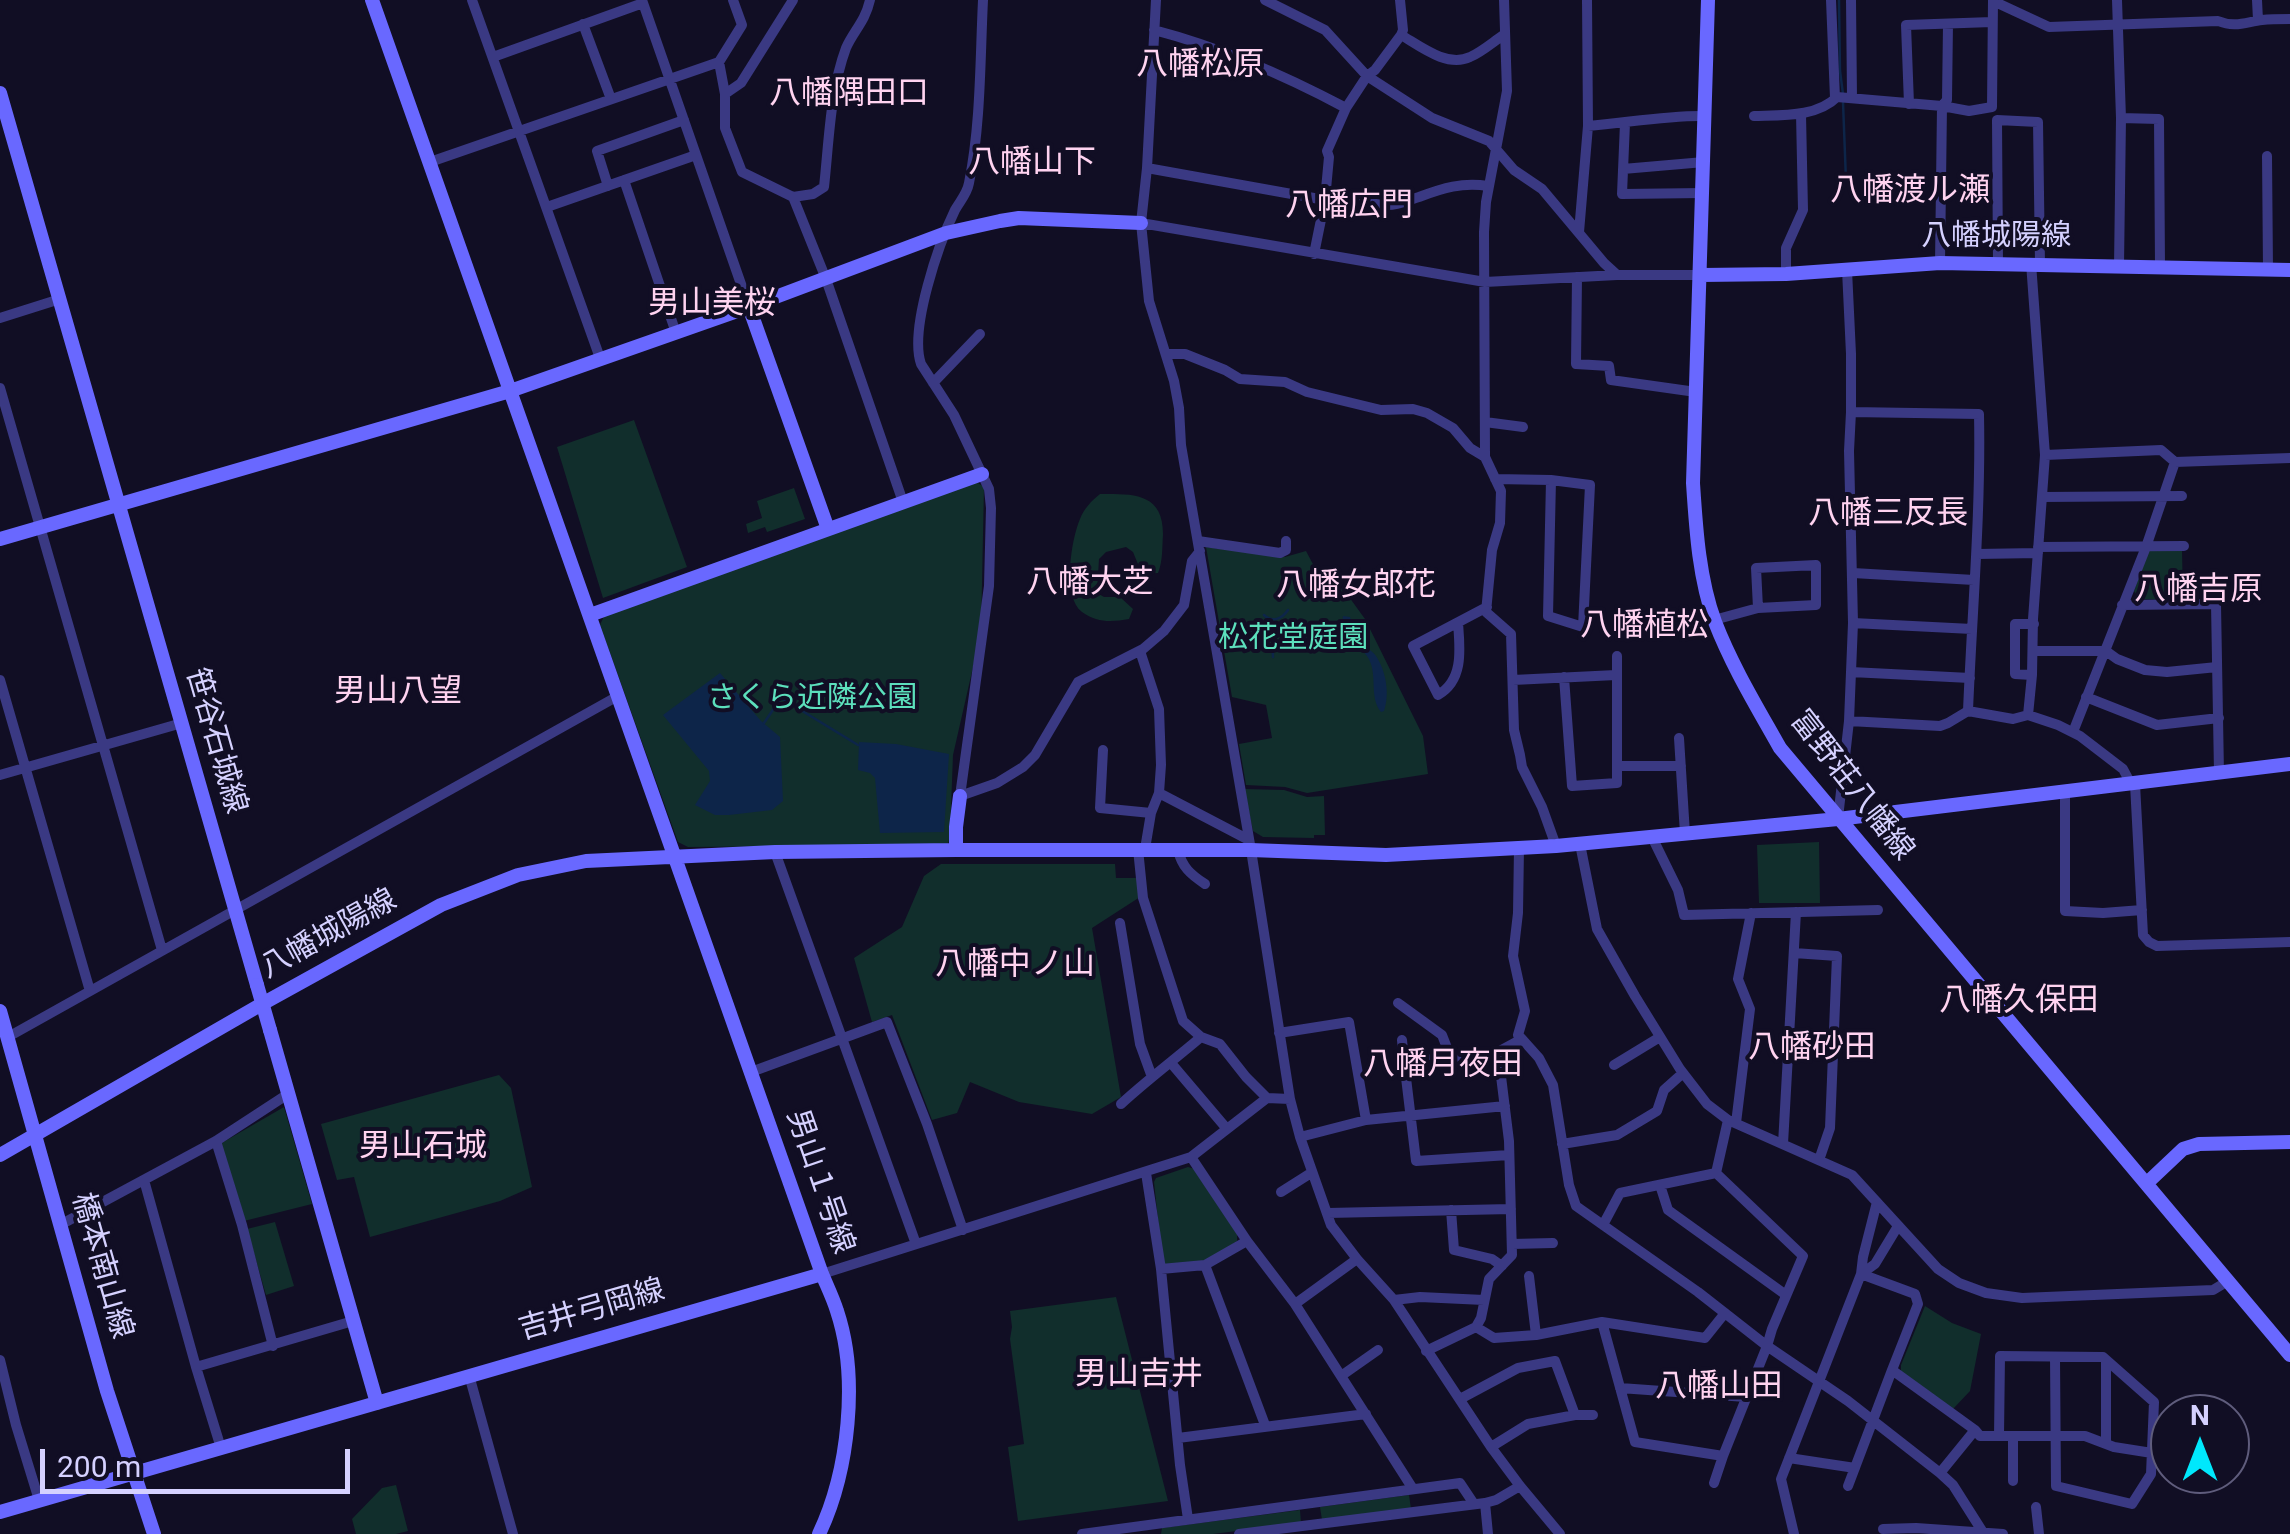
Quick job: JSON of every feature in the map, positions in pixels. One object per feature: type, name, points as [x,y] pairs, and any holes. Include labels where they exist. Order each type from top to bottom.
[{"type":"street","name":"男山１号線","points":[[372,0],[838,1312],[849,1408],[840,1474],[819,1534]]},
{"type":"street","points":[[472,0],[600,358]]},
{"type":"street","points":[[430,162],[719,62],[742,25],[733,0]]},
{"type":"street","points":[[725,94],[742,83],[793,0]]},
{"type":"street","points":[[719,62],[725,94],[725,128],[742,172],[793,197],[813,194],[824,186],[838,76],[847,45],[866,17],[870,0]]},
{"type":"street","points":[[956,850],[989,586],[991,508],[988,489],[954,415],[920,364],[918,337],[938,248],[968,190],[978,104],[983,0]]},
{"type":"street","points":[[1156,0],[1141,223],[1149,301],[1180,408],[1181,445],[1290,1099],[1300,1137],[1331,1225],[1394,1300],[1490,1447],[1560,1534]]},
{"type":"street","points":[[1265,0],[1325,30],[1367,76],[1432,118],[1498,148],[1514,170],[1542,189],[1617,275]]},
{"type":"street","points":[[1289,12],[1294,0]]},
{"type":"street","points":[[1314,254],[1325,200],[1329,156],[1326,151],[1346,108],[1401,36],[1400,0]]},
{"type":"street","points":[[1504,0],[1507,90],[1488,186],[1484,232],[1486,457],[1501,491],[1500,524],[1492,550],[1486,612],[1511,634],[1514,730],[1522,767],[1556,846]]},
{"type":"street","points":[[1579,232],[1588,126],[1587,0]]},
{"type":"street","name":"富野荘八幡線","points":[[1708,0],[1694,483],[1700,560],[1714,620],[1780,748],[2290,1355]]},
{"type":"street","points":[[1831,0],[1842,98]]},
{"type":"street","points":[[1842,98],[1851,0]]},
{"type":"street","points":[[1754,116],[1802,114],[1842,98],[1969,111],[1992,107],[1994,0],[2048,27],[2218,21],[2228,25],[2290,19]]},
{"type":"street","points":[[2116,0],[2121,118],[2118,266]]},
{"type":"street","points":[[2258,0],[2258,20]]},
{"type":"street","points":[[492,57],[642,1],[828,529]]},
{"type":"street","points":[[1909,104],[1906,25],[1992,22]]},
{"type":"street","points":[[584,24],[611,98]]},
{"type":"street","points":[[1940,263],[1942,106],[1948,100],[1948,24]]},
{"type":"street","points":[[1154,30],[1202,42],[1242,58],[1346,108]]},
{"type":"street","points":[[1401,36],[1455,61],[1470,58],[1505,34]]},
{"type":"street","name":"笹谷石城線","points":[[1,102],[377,1404]]},
{"type":"street","points":[[1786,274],[1786,248],[1803,210],[1802,114]]},
{"type":"street","points":[[1588,126],[1706,116]]},
{"type":"street","points":[[2121,118],[2160,119],[2160,267]]},
{"type":"street","points":[[608,186],[596,150],[684,120]]},
{"type":"street","points":[[1998,264],[1996,120],[2038,122],[2035,264],[2045,456],[2028,716]]},
{"type":"street","points":[[1625,123],[1622,194],[1703,192]]},
{"type":"street","points":[[546,208],[696,155]]},
{"type":"street","points":[[2266,156],[2268,269]]},
{"type":"street","points":[[1623,169],[1704,162]]},
{"type":"street","points":[[1147,168],[1325,200],[1393,205],[1454,185],[1488,186]]},
{"type":"street","points":[[624,180],[676,332]]},
{"type":"street","points":[[793,197],[826,279],[903,502]]},
{"type":"street","points":[[0,539],[510,390],[946,234],[1000,220],[1141,223],[1485,282],[1617,275],[1701,276]]},
{"type":"street","name":"八幡城陽線","points":[[1701,276],[1940,263],[2290,270]]},
{"type":"street","points":[[1838,819],[1853,624],[1847,270]]},
{"type":"street","points":[[1577,277],[1576,364],[1609,366],[1611,380],[1696,392]]},
{"type":"street","points":[[0,318],[60,298]]},
{"type":"street","points":[[933,383],[980,334]]},
{"type":"street","points":[[1166,354],[1185,354],[1240,379],[1285,382],[1306,392],[1382,410],[1413,409],[1427,413],[1453,428],[1470,448],[1486,457]]},
{"type":"street","points":[[0,388],[162,950]]},
{"type":"street","points":[[1851,412],[1980,414],[1978,554],[1968,710]]},
{"type":"street","points":[[1485,422],[1522,426]]},
{"type":"street","points":[[2045,456],[2161,450],[2175,462],[2290,458]]},
{"type":"street","points":[[2072,732],[2146,547],[2175,462]]},
{"type":"street","points":[[590,615],[982,474]]},
{"type":"street","points":[[1495,479],[1551,480],[1590,485],[1583,627],[1548,616],[1551,480]]},
{"type":"street","points":[[2042,497],[2182,496]]},
{"type":"street","points":[[1199,546],[1280,553],[1286,550],[1286,541]]},
{"type":"street","points":[[960,796],[997,783],[1023,766],[1035,755],[1078,682],[1140,650],[1164,631],[1184,605],[1192,561],[1199,546]]},
{"type":"street","points":[[1978,554],[2184,546]]},
{"type":"street","points":[[1714,620],[1758,608],[1816,606],[1816,566],[1756,568],[1758,608]]},
{"type":"street","points":[[1853,572],[1974,580]]},
{"type":"street","points":[[2122,606],[2216,604],[2219,774]]},
{"type":"street","points":[[1458,623],[1458,669],[1449,689],[1438,695],[1414,646],[1487,607]]},
{"type":"street","points":[[1853,624],[1972,630]]},
{"type":"street","points":[[2032,675],[2015,674],[2015,624],[2034,624]]},
{"type":"street","points":[[1140,650],[1159,708],[1161,764],[1159,794],[1142,849],[1143,898],[1183,1021],[1201,1036],[1220,1044],[1267,1098]]},
{"type":"street","points":[[2033,651],[2106,651],[2145,670],[2168,672],[2218,667]]},
{"type":"street","points":[[1564,678],[1572,786],[1618,783],[1618,656]]},
{"type":"street","points":[[1850,672],[1970,678]]},
{"type":"street","points":[[1514,680],[1616,675]]},
{"type":"street","points":[[0,680],[90,991]]},
{"type":"street","points":[[8,1037],[618,696]]},
{"type":"street","points":[[2086,697],[2158,725],[2219,718]]},
{"type":"street","points":[[1848,720],[1940,726],[1968,710],[2014,719],[2028,716],[2072,732],[2122,769],[2133,784],[2143,935],[2149,942],[2157,946],[2290,942]]},
{"type":"street","points":[[0,775],[182,723]]},
{"type":"street","points":[[1679,738],[1685,834]]},
{"type":"street","points":[[1103,750],[1100,808],[1150,813]]},
{"type":"street","name":"八幡城陽線","points":[[0,1155],[441,905],[518,876],[586,861],[775,852],[1178,850],[1250,845],[1386,856],[1556,846],[1838,819],[2290,764]]},
{"type":"street","points":[[1617,766],[1681,766]]},
{"type":"street","points":[[2065,792],[2065,911],[2142,910]]},
{"type":"street","points":[[1159,794],[1250,845]]},
{"type":"street","points":[[1652,837],[1678,890],[1684,915],[1878,910]]},
{"type":"street","points":[[1580,844],[1598,930],[1683,1073],[1707,1104],[1732,1122],[1852,1175],[1938,1270],[1986,1293],[2022,1298],[2214,1290],[2228,1280]]},
{"type":"street","points":[[1519,848],[1518,912],[1512,956],[1525,1011],[1518,1034],[1539,1058],[1553,1085],[1568,1185],[1576,1206],[1848,1401],[1940,1473],[1953,1485],[1984,1533]]},
{"type":"street","points":[[1178,850],[1181,863],[1205,884]]},
{"type":"street","points":[[775,852],[916,1244]]},
{"type":"street","points":[[1783,1144],[1796,912]]},
{"type":"street","points":[[1716,1172],[1732,1122],[1750,1008],[1738,979],[1751,913]]},
{"type":"street","points":[[1120,924],[1140,1044],[1152,1077]]},
{"type":"street","points":[[1794,953],[1837,956],[1830,1128],[1818,1160]]},
{"type":"street","points":[[1398,1003],[1442,1035],[1451,1058]]},
{"type":"street","name":"橋本南山線","points":[[0,1011],[107,1391],[154,1534]]},
{"type":"street","points":[[751,1072],[887,1022],[963,1230]]},
{"type":"street","points":[[1279,1033],[1349,1022],[1366,1120]]},
{"type":"street","points":[[1121,1104],[1201,1036]]},
{"type":"street","points":[[1614,1064],[1660,1036]]},
{"type":"street","points":[[1404,1060],[1486,1056],[1522,1039]]},
{"type":"street","points":[[1402,1040],[1416,1161],[1509,1155]]},
{"type":"street","points":[[1426,1351],[1476,1326],[1489,1278],[1512,1255],[1509,1155],[1498,1052]]},
{"type":"street","points":[[1170,1063],[1227,1129]]},
{"type":"street","points":[[1562,1144],[1618,1135],[1657,1111],[1664,1090],[1683,1073]]},
{"type":"street","points":[[60,1224],[216,1141],[288,1094]]},
{"type":"street","points":[[822,1274],[1191,1157],[1267,1098],[1290,1099]]},
{"type":"street","points":[[1300,1137],[1366,1120],[1505,1106]]},
{"type":"street","points":[[216,1141],[273,1346]]},
{"type":"street","points":[[2147,1182],[2183,1149],[2199,1144],[2290,1142]]},
{"type":"street","points":[[1191,1157],[1295,1304],[1415,1489],[1421,1511]]},
{"type":"street","points":[[1603,1226],[1620,1193],[1716,1172]]},
{"type":"street","points":[[1714,1483],[1803,1256],[1716,1172]]},
{"type":"street","points":[[1146,1173],[1161,1269],[1188,1520]]},
{"type":"street","points":[[1280,1192],[1312,1173]]},
{"type":"street","points":[[144,1180],[222,1448]]},
{"type":"street","points":[[1660,1185],[1668,1210],[1786,1295]]},
{"type":"street","points":[[1794,1534],[1781,1479],[1861,1274],[1877,1202]]},
{"type":"street","points":[[1328,1213],[1510,1209]]},
{"type":"street","points":[[1451,1210],[1454,1250],[1492,1259],[1502,1266]]},
{"type":"street","points":[[1861,1274],[1875,1264],[1898,1226]]},
{"type":"street","points":[[1161,1269],[1205,1265],[1247,1241]]},
{"type":"street","points":[[1512,1244],[1553,1243]]},
{"type":"street","points":[[1295,1304],[1357,1259]]},
{"type":"street","points":[[1205,1265],[1264,1425]]},
{"type":"street","name":"吉井弓岡線","points":[[0,1512],[822,1274]]},
{"type":"street","points":[[1848,1486],[1918,1304],[1915,1294],[1861,1274]]},
{"type":"street","points":[[1529,1276],[1536,1335]]},
{"type":"street","points":[[1394,1300],[1484,1300]]},
{"type":"street","points":[[1476,1326],[1494,1338],[1536,1335],[1602,1322],[1706,1338],[1725,1314]]},
{"type":"street","points":[[196,1366],[353,1322]]},
{"type":"street","points":[[1602,1322],[1634,1442],[1723,1456]]},
{"type":"street","points":[[1341,1376],[1378,1350]]},
{"type":"street","points":[[2000,1436],[2000,1356],[2103,1358],[2150,1398]]},
{"type":"street","points":[[2055,1357],[2056,1486],[2132,1504],[2150,1476]]},
{"type":"street","points":[[0,1360],[39,1500]]},
{"type":"street","points":[[1460,1399],[1518,1368],[1555,1360],[1575,1415]]},
{"type":"street","points":[[2106,1360],[2106,1444]]},
{"type":"street","points":[[1892,1370],[1980,1436],[2086,1436],[2150,1453]]},
{"type":"street","points":[[469,1375],[513,1534]]},
{"type":"street","points":[[1620,1388],[1746,1398]]},
{"type":"street","points":[[1178,1438],[1366,1414]]},
{"type":"street","points":[[1490,1447],[1528,1424],[1593,1415]]},
{"type":"street","points":[[0,1429],[16,1425]]},
{"type":"street","points":[[1940,1473],[1975,1430]]},
{"type":"street","points":[[2013,1436],[2014,1481]]},
{"type":"street","points":[[1790,1458],[1856,1468]]},
{"type":"street","points":[[1082,1534],[1154,1530],[1188,1520],[1460,1484],[1480,1504],[1488,1534]]},
{"type":"street","points":[[1238,1534],[1313,1530],[1480,1504],[1520,1486]]},
{"type":"street","points":[[1310,1504],[1313,1530]]},
{"type":"street","points":[[2036,1507],[2039,1534]]},
{"type":"street","points":[[1884,1530],[2002,1534]]},
{"type":"green space","points":[[634,420],[687,567],[603,598],[557,447]]},
{"type":"green space","name":"さくら近隣公園","points":[[975,481],[984,487],[981,632],[953,755],[948,845],[688,847],[678,842],[600,625],[604,616]]},
{"type":"green space","points":[[794,488],[805,519],[767,532],[765,527],[748,533],[746,524],[762,518],[757,501]]},
{"type":"green space","points":[[1100,494],[1144,498],[1158,510],[1162,520],[1158,573],[1142,574],[1133,552],[1126,547],[1106,552],[1099,559],[1097,593],[1120,597],[1133,609],[1129,619],[1093,618],[1082,612],[1072,594],[1071,554],[1077,528],[1086,509]]},
{"type":"green space","name":"松花堂庭園","points":[[1206,547],[1285,557],[1306,551],[1315,568],[1344,590],[1365,619],[1423,736],[1428,774],[1307,793],[1285,787],[1246,785],[1239,744],[1272,738],[1266,705],[1232,697]]},
{"type":"green space","points":[[2149,549],[2182,549],[2183,600],[2139,599],[2134,591]]},
{"type":"green space","points":[[1244,789],[1324,796],[1325,835],[1263,837],[1253,831]]},
{"type":"green space","points":[[1819,842],[1820,903],[1759,903],[1757,845]]},
{"type":"green space","points":[[941,864],[1115,864],[1116,878],[1137,878],[1140,897],[1092,928],[1121,1097],[1092,1114],[1019,1102],[970,1082],[957,1113],[932,1120],[892,1015],[872,1022],[854,958],[902,927],[924,876]]},
{"type":"green space","points":[[499,1075],[511,1088],[532,1187],[500,1201],[370,1237],[354,1177],[337,1180],[321,1124]]},
{"type":"green space","points":[[284,1107],[312,1204],[244,1221],[220,1144]]},
{"type":"green space","points":[[1188,1167],[1195,1169],[1237,1234],[1237,1241],[1206,1264],[1163,1266],[1154,1182]]},
{"type":"green space","points":[[275,1222],[294,1286],[266,1295],[247,1229]]},
{"type":"green space","points":[[1116,1297],[1168,1501],[1018,1521],[1008,1447],[1024,1444],[1010,1311]]},
{"type":"green space","points":[[1925,1306],[1952,1323],[1981,1334],[1970,1391],[1953,1409],[1901,1372]]},
{"type":"green space","points":[[396,1485],[408,1531],[356,1534],[352,1519],[382,1488]]},
{"type":"green space","points":[[1409,1495],[1411,1509],[1322,1520],[1320,1507]]},
{"type":"green space","points":[[1300,1510],[1301,1523],[1213,1534],[1161,1534],[1162,1528]]},
{"type":"water","points":[[1343,616],[1350,617],[1359,640],[1376,656],[1382,669],[1387,690],[1384,711],[1375,699],[1371,663],[1349,639]]},
{"type":"water","points":[[720,673],[780,737],[783,801],[772,810],[715,815],[695,805],[710,781],[709,771],[663,715]]},
{"type":"water","points":[[859,742],[949,754],[944,832],[880,833],[875,778],[858,770]]},
{"type":"waterway","points":[[1839,0],[1843,94]]},
{"type":"waterway","points":[[1843,102],[1846,181]]},
{"type":"waterway","points":[[1264,615],[1277,619],[1288,610]]},
{"type":"waterway","points":[[1273,657],[1272,634],[1282,634],[1286,623],[1299,622],[1316,632],[1328,629]]},
{"type":"waterway","points":[[764,723],[781,698],[858,745]]},
{"type":"district","name":"八幡松原","points":[[1200,66]]},
{"type":"district","name":"八幡隅田口","points":[[849,95]]},
{"type":"district","name":"八幡山下","points":[[1032,164]]},
{"type":"district","name":"八幡渡ル瀬","points":[[1910,192]]},
{"type":"district","name":"八幡広門","points":[[1349,207]]},
{"type":"district","name":"男山美桜","points":[[712,305]]},
{"type":"district","name":"八幡三反長","points":[[1888,515]]},
{"type":"district","name":"八幡大芝","points":[[1090,584]]},
{"type":"district","name":"八幡女郎花","points":[[1356,587]]},
{"type":"district","name":"八幡吉原","points":[[2198,591]]},
{"type":"district","name":"八幡植松","points":[[1644,627]]},
{"type":"district","name":"男山八望","points":[[398,693]]},
{"type":"district","name":"八幡中ノ山","points":[[1015,966]]},
{"type":"district","name":"八幡久保田","points":[[2019,1002]]},
{"type":"district","name":"八幡砂田","points":[[1812,1049]]},
{"type":"district","name":"八幡月夜田","points":[[1443,1066]]},
{"type":"district","name":"男山石城","points":[[423,1148]]},
{"type":"district","name":"男山吉井","points":[[1139,1376]]},
{"type":"district","name":"八幡山田","points":[[1719,1388]]}]
